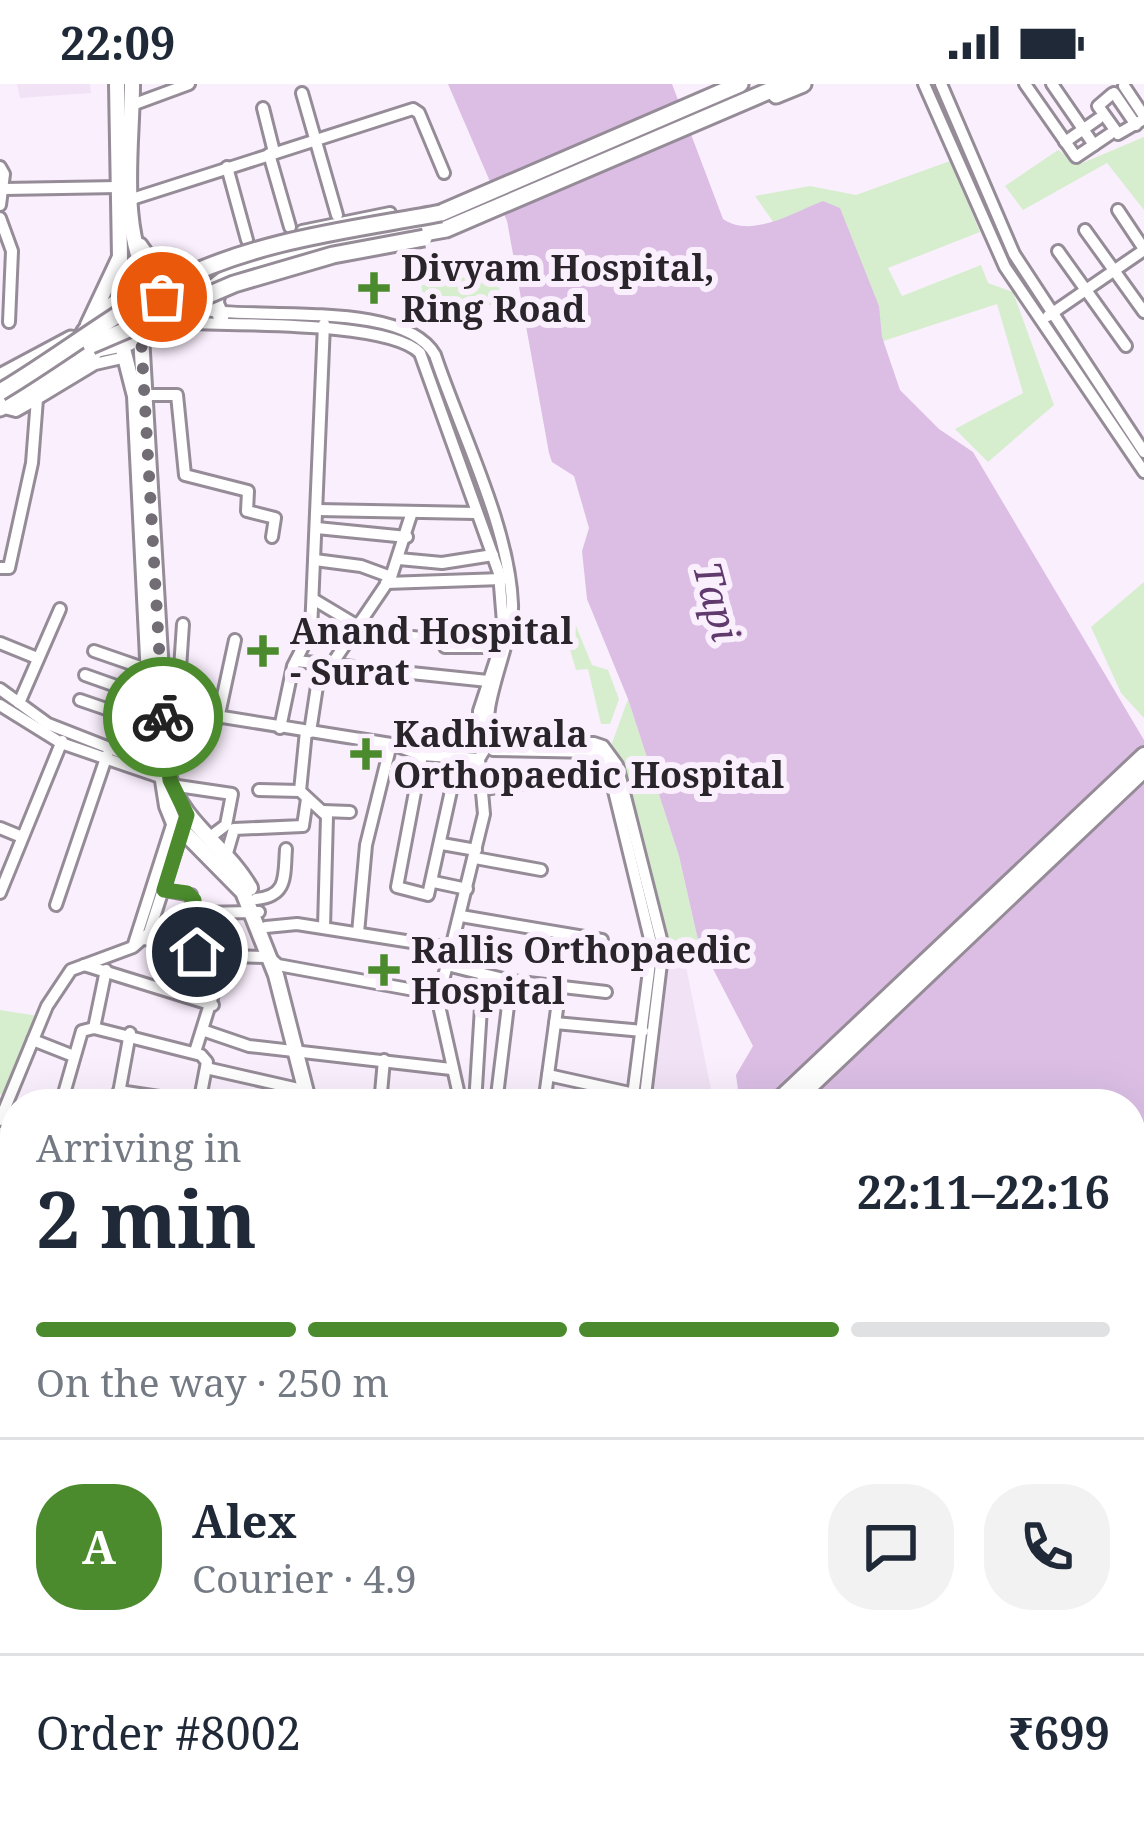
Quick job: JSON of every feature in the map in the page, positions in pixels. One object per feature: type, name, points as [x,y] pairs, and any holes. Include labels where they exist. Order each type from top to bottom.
[{"type":"highway","points":[[0,394],[170,284],[213,265],[319,233],[441,213],[740,84]]},
{"type":"highway","points":[[163,305],[230,266],[322,238],[451,222],[761,84]]},
{"type":"highway","points":[[163,305],[191,308],[226,278],[335,246],[451,222],[785,84]]},
{"type":"highway","points":[[0,394],[78,350],[178,306],[333,255],[460,233],[802,84]]},
{"type":"highway","points":[[221,316],[215,297],[226,278]]},
{"type":"highway","points":[[0,377],[85,329]]},
{"type":"highway","points":[[0,407],[93,354]]},
{"type":"main road","points":[[117,84],[124,283],[134,278],[138,260]]},
{"type":"main road","points":[[132,84],[132,225],[138,260],[163,305]]},
{"type":"main road","points":[[120,257],[85,329],[82,353],[124,351],[163,305]]},
{"type":"main road","points":[[85,329],[136,289],[163,305]]},
{"type":"main road","points":[[141,336],[148,395],[165,776]]},
{"type":"main road","points":[[124,351],[135,396],[149,670],[160,705],[154,725],[156,750],[180,818],[258,913]]},
{"type":"main road","points":[[136,760],[156,750]]},
{"type":"main road","points":[[790,1089],[1144,755]]},
{"type":"main road","points":[[808,1089],[1144,770]]},
{"type":"main road","points":[[180,818],[227,853],[258,913],[306,1089]]},
{"type":"street","points":[[132,105],[190,84]]},
{"type":"street","points":[[924,84],[1009,258],[1141,455],[1144,472]]},
{"type":"street","points":[[941,84],[1009,258]]},
{"type":"street","points":[[1030,86],[1078,157],[1110,134]]},
{"type":"street","points":[[1041,107],[1057,88],[1094,145]]},
{"type":"street","points":[[1116,88],[1141,120],[1118,134],[1098,106],[1116,88]]},
{"type":"street","points":[[302,93],[337,214]]},
{"type":"street","points":[[1054,126],[1084,101]]},
{"type":"street","points":[[263,108],[290,227]]},
{"type":"street","points":[[132,199],[416,109],[444,173]]},
{"type":"street","points":[[1065,142],[1098,119]]},
{"type":"street","points":[[0,167],[4,189],[0,205]]},
{"type":"street","points":[[227,167],[247,240]]},
{"type":"street","points":[[4,189],[118,188]]},
{"type":"street","points":[[1046,318],[1144,250],[1118,210]]},
{"type":"street","points":[[132,225],[148,261],[169,276],[249,245],[390,213]]},
{"type":"street","points":[[0,218],[12,251],[5,301],[9,322]]},
{"type":"street","points":[[1085,230],[1144,312]]},
{"type":"street","points":[[1058,251],[1126,346]]},
{"type":"street","points":[[163,305],[408,329],[430,345],[504,578],[512,626],[486,721],[484,789],[475,854],[438,1001],[457,1089]]},
{"type":"street","points":[[191,308],[221,316],[324,321],[401,340],[420,352],[475,512],[504,578],[502,647],[478,717],[485,748]]},
{"type":"street","points":[[280,728],[296,661],[311,632],[324,321]]},
{"type":"street","points":[[0,407],[16,410],[124,351]]},
{"type":"street","points":[[148,395],[177,395],[185,475],[248,491],[247,511],[274,518],[272,537]]},
{"type":"street","points":[[0,568],[9,568],[32,463],[38,399]]},
{"type":"street","points":[[317,510],[411,515],[475,512]]},
{"type":"street","points":[[210,837],[229,828],[303,826],[308,731],[317,686],[388,580],[411,515]]},
{"type":"street","points":[[317,528],[407,537]]},
{"type":"street","points":[[399,559],[448,562],[493,554]]},
{"type":"street","points":[[315,560],[361,566],[388,580],[504,578]]},
{"type":"street","points":[[313,599],[382,634],[502,647]]},
{"type":"street","points":[[19,703],[60,608]]},
{"type":"street","points":[[160,705],[183,624]]},
{"type":"street","points":[[218,719],[235,640]]},
{"type":"street","points":[[0,643],[37,658]]},
{"type":"street","points":[[94,650],[149,670]]},
{"type":"street","points":[[296,661],[488,681]]},
{"type":"street","points":[[85,675],[160,705],[218,719],[391,744],[422,755],[458,759],[501,743],[603,746],[617,765],[663,947],[646,1089]]},
{"type":"street","points":[[1,697],[19,703],[64,737]]},
{"type":"street","points":[[1,697],[64,737],[107,755],[165,776],[227,790],[232,803],[227,853]]},
{"type":"street","points":[[80,700],[154,725]]},
{"type":"street","points":[[0,893],[64,737]]},
{"type":"street","points":[[358,934],[366,845],[391,744]]},
{"type":"street","points":[[485,748],[595,752],[605,758],[652,946],[635,1089]]},
{"type":"street","points":[[107,755],[136,760],[165,776]]},
{"type":"street","points":[[56,905],[107,755]]},
{"type":"street","points":[[422,755],[397,889],[428,896],[458,759]]},
{"type":"street","points":[[484,789],[530,782]]},
{"type":"street","points":[[259,790],[304,795],[323,811],[330,830],[323,928]]},
{"type":"street","points":[[323,811],[350,812]]},
{"type":"street","points":[[13,1089],[46,1006],[71,970],[137,941],[156,922],[180,818]]},
{"type":"street","points":[[137,941],[180,818]]},
{"type":"street","points":[[0,828],[22,837]]},
{"type":"street","points":[[442,844],[541,870]]},
{"type":"street","points":[[0,849],[15,855]]},
{"type":"street","points":[[258,913],[282,890],[286,849]]},
{"type":"street","points":[[434,882],[467,889]]},
{"type":"street","points":[[164,890],[191,896],[197,952]]},
{"type":"street","points":[[196,914],[258,913],[450,948]]},
{"type":"street","points":[[461,916],[602,940]]},
{"type":"street","points":[[137,941],[414,990],[438,1001]]},
{"type":"street","points":[[195,1052],[225,956]]},
{"type":"street","points":[[84,965],[213,1005]]},
{"type":"street","points":[[447,965],[511,981],[606,992]]},
{"type":"street","points":[[94,1028],[106,970]]},
{"type":"street","points":[[477,1089],[483,975]]},
{"type":"street","points":[[498,1089],[511,981]]},
{"type":"street","points":[[546,1089],[560,987]]},
{"type":"street","points":[[555,1023],[644,1031]]},
{"type":"street","points":[[65,1089],[79,1034],[94,1028],[195,1052],[205,1058],[202,1089]]},
{"type":"street","points":[[205,1030],[250,1046],[452,1069]]},
{"type":"street","points":[[120,1089],[130,1033]]},
{"type":"street","points":[[33,1040],[71,1055]]},
{"type":"street","points":[[381,1089],[384,1060]]},
{"type":"street","points":[[206,1068],[277,1089]]},
{"type":"street","points":[[548,1076],[596,1089]]},
{"type":"shaded area","points":[[17,84],[90,84],[91,93],[20,98]]},
{"type":"shaded area","points":[[682,947],[711,1089],[650,1089],[667,957]]},
{"type":"green space","points":[[1144,137],[1144,210],[1107,163],[1023,210],[1005,186],[1058,150],[1080,164]]},
{"type":"green space","points":[[950,161],[980,232],[888,268],[902,296],[981,265],[988,283],[1013,292],[1054,405],[988,462],[955,429],[1023,393],[997,304],[862,348],[755,196],[810,186],[856,195]]},
{"type":"green space","points":[[442,252],[448,281],[495,270],[503,305],[457,305],[458,326],[420,325],[422,289],[414,256]]},
{"type":"green space","points":[[1144,582],[1144,718],[1121,693],[1091,627]]},
{"type":"green space","points":[[524,614],[557,629],[576,626],[592,665],[608,670],[619,699],[610,724],[601,724],[588,669],[576,670],[569,646],[523,645]]},
{"type":"green space","points":[[628,699],[679,856],[698,940],[667,952],[611,746]]},
{"type":"green space","points":[[0,1010],[38,1016],[8,1089],[0,1089]]},
{"type":"water","name":"Tapi","points":[[448,84],[672,84],[723,219],[760,225],[823,201],[840,208],[879,306],[882,337],[900,390],[939,429],[973,452],[1144,740],[1144,1089],[738,1089],[736,1075],[753,1046],[698,940],[679,856],[628,699],[587,599],[582,551],[589,528],[574,476],[552,462],[549,453],[507,221]]},
{"type":"way so far","points":[[162,297],[169,316],[166,322],[141,336],[163,717]]},
{"type":"place","name":"Divyam Hospital, Ring Road","points":[[374,288]]},
{"type":"place","name":"Anand Hospital - Surat","points":[[263,651]]},
{"type":"place","name":"Kadhiwala Orthopaedic Hospital","points":[[366,754]]},
{"type":"place","name":"Rallis Orthopaedic Hospital","points":[[384,970]]},
{"type":"route","points":[[163,717],[167,771],[179,808],[187,815],[164,890],[187,893],[194,900],[197,952]]}]
